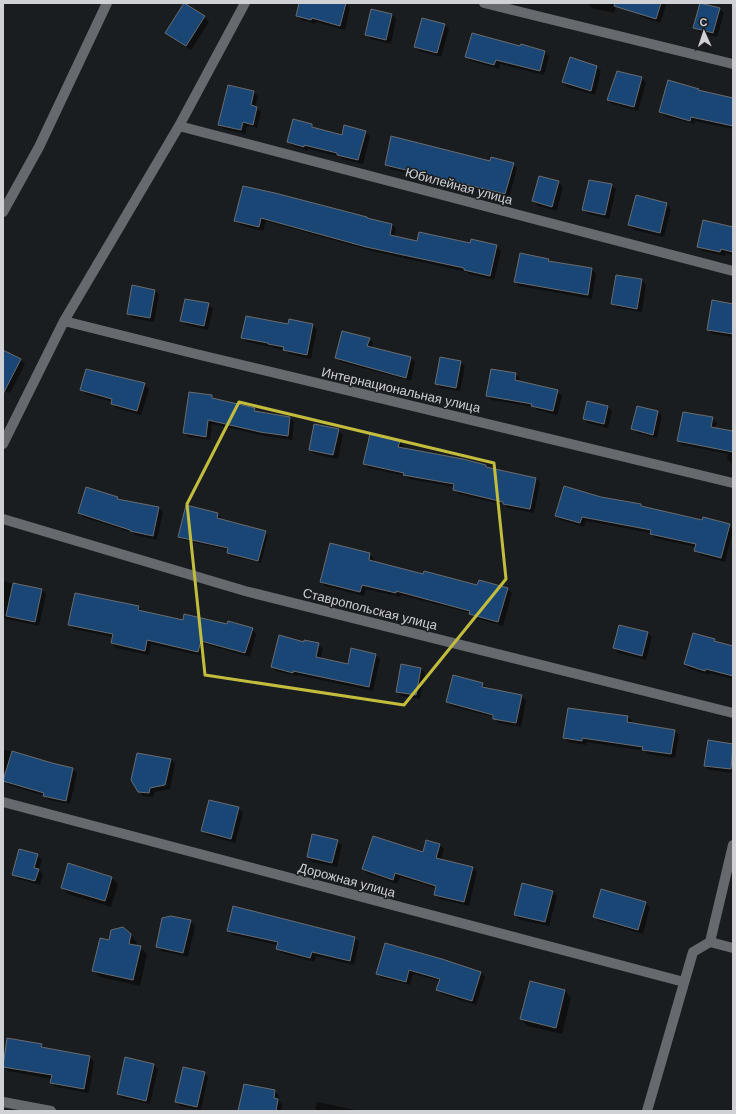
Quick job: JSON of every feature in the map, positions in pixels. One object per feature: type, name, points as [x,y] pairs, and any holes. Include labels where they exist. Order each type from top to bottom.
[{"type":"street","points":[[3,212],[39,147],[107,3]]},
{"type":"street","points":[[3,444],[64,321],[179,126],[245,3]]},
{"type":"street","points":[[484,3],[733,64]]},
{"type":"street","name":"Юбилейная улица","points":[[179,126],[733,271]]},
{"type":"street","name":"Интернациональная улица","points":[[64,321],[203,356],[733,483]]},
{"type":"street","name":"Ставропольская улица","points":[[3,519],[245,591],[733,713]]},
{"type":"street","name":"Дорожная улица","points":[[3,802],[684,982]]},
{"type":"street","points":[[710,942],[733,845]]},
{"type":"street","points":[[647,1111],[693,952],[710,942],[733,948]]},
{"type":"street","points":[[3,1102],[51,1111]]},
{"type":"highlighted area","points":[[239,402],[494,463],[506,579],[404,705],[205,675],[187,504]]},
{"type":"building","points":[[184,3],[205,16],[186,46],[165,33]]},
{"type":"building","points":[[299,3],[346,3],[340,26],[312,18],[311,20],[296,16]]},
{"type":"building","points":[[615,3],[661,3],[656,19],[614,6]]},
{"type":"building","points":[[700,3],[720,8],[713,33],[693,28]]},
{"type":"building","points":[[371,9],[392,14],[386,40],[365,35]]},
{"type":"building","points":[[422,18],[445,24],[437,53],[414,47]]},
{"type":"building","points":[[472,33],[545,51],[540,71],[496,60],[494,65],[465,57]]},
{"type":"building","points":[[570,57],[597,66],[591,91],[562,82]]},
{"type":"building","points":[[617,71],[642,77],[634,107],[607,100]]},
{"type":"building","points":[[668,80],[699,89],[698,90],[733,98],[733,126],[691,117],[690,121],[659,112]]},
{"type":"building","points":[[228,85],[254,91],[251,105],[257,107],[253,125],[243,122],[241,130],[218,125]]},
{"type":"building","points":[[293,119],[312,124],[312,127],[342,135],[344,125],[366,131],[358,160],[337,155],[337,153],[304,145],[304,147],[287,142]]},
{"type":"building","points":[[391,136],[490,161],[491,157],[514,163],[505,194],[385,165]]},
{"type":"building","points":[[539,176],[559,181],[552,207],[532,201]]},
{"type":"building","points":[[589,180],[612,184],[605,215],[582,210]]},
{"type":"building","points":[[243,186],[392,224],[390,235],[417,241],[419,232],[470,243],[471,239],[497,245],[490,276],[464,270],[464,268],[366,247],[261,218],[259,227],[234,221]]},
{"type":"building","points":[[636,195],[667,203],[660,233],[628,225]]},
{"type":"building","points":[[703,220],[733,227],[733,252],[721,249],[720,252],[697,247]]},
{"type":"building","points":[[520,253],[549,259],[548,261],[592,268],[588,295],[514,282]]},
{"type":"building","points":[[616,275],[642,279],[637,309],[611,304]]},
{"type":"building","points":[[132,285],[155,290],[150,318],[127,314]]},
{"type":"building","points":[[185,299],[209,303],[204,326],[180,321]]},
{"type":"building","points":[[712,300],[733,304],[733,334],[707,330]]},
{"type":"building","points":[[246,316],[288,324],[289,319],[313,324],[307,355],[283,350],[284,347],[241,338]]},
{"type":"building","points":[[342,331],[370,338],[367,346],[411,357],[406,378],[335,358]]},
{"type":"building","points":[[3,350],[21,359],[3,394]]},
{"type":"building","points":[[440,357],[461,361],[456,388],[435,384]]},
{"type":"building","points":[[86,369],[145,383],[137,411],[111,404],[112,399],[80,390]]},
{"type":"building","points":[[491,369],[516,373],[515,380],[558,390],[553,411],[531,406],[532,404],[486,396]]},
{"type":"building","points":[[189,392],[212,395],[212,398],[255,408],[254,411],[290,417],[288,436],[260,432],[208,420],[206,437],[183,433]]},
{"type":"building","points":[[587,401],[608,406],[604,424],[583,419]]},
{"type":"building","points":[[637,406],[658,411],[653,435],[631,429]]},
{"type":"building","points":[[683,412],[713,417],[711,427],[733,431],[733,452],[677,441]]},
{"type":"building","points":[[314,424],[339,429],[333,455],[309,450]]},
{"type":"building","points":[[370,434],[400,441],[398,447],[463,459],[486,465],[486,467],[536,478],[530,509],[503,504],[503,502],[453,490],[454,484],[403,475],[404,473],[363,464]]},
{"type":"building","points":[[564,486],[601,497],[641,504],[641,506],[702,520],[703,517],[730,524],[721,558],[694,551],[696,544],[650,534],[651,530],[582,517],[580,523],[555,516]]},
{"type":"building","points":[[86,487],[118,497],[117,499],[159,507],[153,536],[130,531],[78,513]]},
{"type":"building","points":[[186,505],[218,513],[217,518],[266,531],[258,561],[227,553],[228,548],[178,537]]},
{"type":"building","points":[[330,543],[370,553],[369,560],[423,574],[424,571],[477,585],[479,580],[508,588],[498,622],[469,614],[470,611],[396,591],[396,593],[362,585],[360,592],[320,582]]},
{"type":"building","points":[[13,583],[42,589],[35,622],[6,616]]},
{"type":"building","points":[[75,593],[139,606],[138,610],[183,620],[184,614],[227,624],[228,621],[253,628],[245,653],[201,641],[198,652],[147,640],[145,651],[111,643],[113,634],[68,625]]},
{"type":"building","points":[[619,625],[648,632],[642,656],[613,648]]},
{"type":"building","points":[[693,633],[733,646],[733,676],[706,669],[705,671],[684,664]]},
{"type":"building","points":[[279,635],[304,642],[304,640],[319,643],[316,657],[348,664],[351,648],[376,654],[369,687],[293,671],[293,673],[271,667]]},
{"type":"building","points":[[401,664],[421,668],[416,695],[396,692]]},
{"type":"building","points":[[453,675],[483,683],[482,687],[522,695],[516,723],[493,719],[493,715],[446,702]]},
{"type":"building","points":[[568,708],[628,716],[627,722],[675,730],[671,754],[642,750],[643,747],[582,738],[582,741],[563,738]]},
{"type":"building","points":[[708,740],[733,744],[731,769],[704,766]]},
{"type":"building","points":[[12,751],[73,768],[66,801],[43,796],[44,793],[3,781]]},
{"type":"building","points":[[137,753],[171,759],[165,785],[150,788],[149,793],[138,792],[131,780]]},
{"type":"building","points":[[209,800],[239,807],[231,839],[201,831]]},
{"type":"building","points":[[312,834],[338,840],[332,863],[307,857]]},
{"type":"building","points":[[373,836],[423,852],[426,840],[440,844],[436,858],[473,867],[464,902],[434,895],[436,886],[395,873],[393,880],[362,869]]},
{"type":"building","points":[[19,849],[38,854],[34,868],[39,869],[35,881],[12,875]]},
{"type":"building","points":[[68,863],[112,877],[105,901],[61,888]]},
{"type":"building","points":[[522,883],[553,891],[545,922],[514,915]]},
{"type":"building","points":[[601,889],[646,902],[638,930],[593,917]]},
{"type":"building","points":[[233,906],[355,937],[350,961],[312,952],[310,958],[276,949],[278,942],[227,931]]},
{"type":"building","points":[[171,916],[191,920],[183,953],[156,947],[162,918]]},
{"type":"building","points":[[123,927],[131,934],[129,944],[141,946],[133,980],[92,971],[100,938],[109,940],[111,930]]},
{"type":"building","points":[[385,943],[481,972],[472,1001],[436,990],[440,979],[409,970],[406,982],[376,974]]},
{"type":"building","points":[[530,981],[565,990],[556,1028],[520,1019]]},
{"type":"building","points":[[7,1038],[42,1044],[41,1047],[90,1056],[84,1089],[50,1083],[52,1075],[3,1067]]},
{"type":"building","points":[[125,1057],[154,1064],[146,1101],[117,1094]]},
{"type":"building","points":[[183,1067],[205,1072],[197,1107],[175,1102]]},
{"type":"building","points":[[244,1084],[275,1090],[274,1098],[278,1099],[276,1111],[238,1111]]}]
